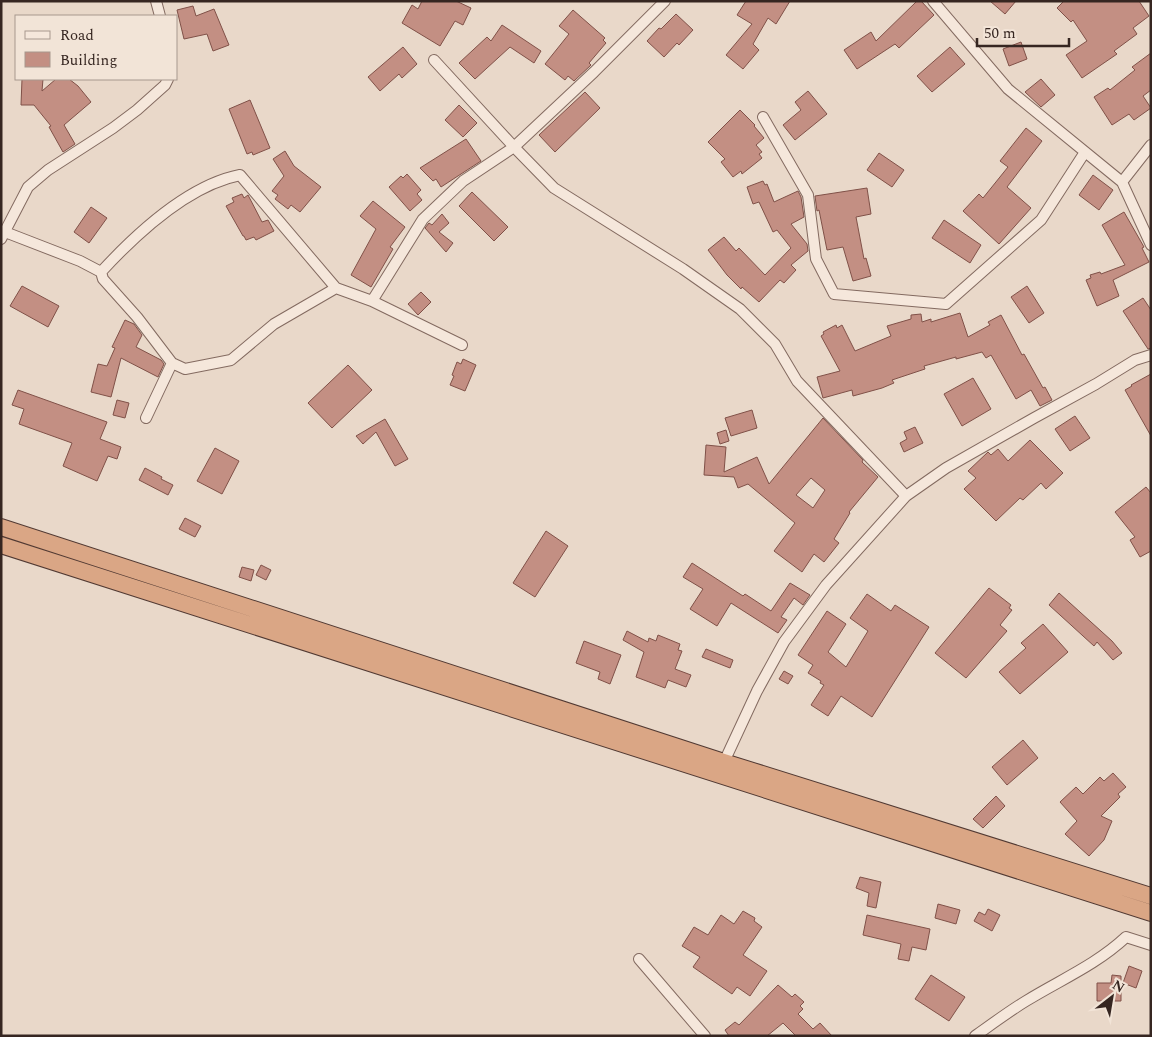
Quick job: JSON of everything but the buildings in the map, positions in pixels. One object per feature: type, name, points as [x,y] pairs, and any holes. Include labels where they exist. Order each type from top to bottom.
[{"type":"highway","points":[[1,527],[724,762],[1151,896]]},
{"type":"highway","points":[[1,545],[1151,913]]},
{"type":"street","points":[[156,1],[160,15]]},
{"type":"street","points":[[372,301],[423,219],[463,181],[514,147],[594,72],[665,1]]},
{"type":"street","points":[[933,1],[1008,89],[1122,182],[1151,245]]},
{"type":"street","points":[[434,60],[554,188],[683,269],[740,309],[775,344],[797,381],[906,496]]},
{"type":"street","points":[[168,80],[165,85],[114,128],[48,170],[28,187],[3,236],[80,261],[101,272],[103,280],[137,317],[172,363],[185,369],[232,360],[274,324],[336,288]]},
{"type":"street","points":[[763,117],[808,195],[816,259],[834,294],[946,304],[1042,220],[1085,152]]},
{"type":"street","points":[[1122,182],[1151,145]]},
{"type":"street","points":[[101,272],[151,225],[189,195],[224,178],[240,175],[336,288],[372,301],[462,344]]},
{"type":"street","points":[[724,762],[757,691],[784,642],[826,585],[906,496],[946,468],[1135,360],[1151,355]]},
{"type":"street","points":[[146,418],[172,363]]},
{"type":"street","points":[[975,1036],[1026,1001],[1112,950],[1126,937],[1151,945]]},
{"type":"street","points":[[639,960],[705,1036]]}]
